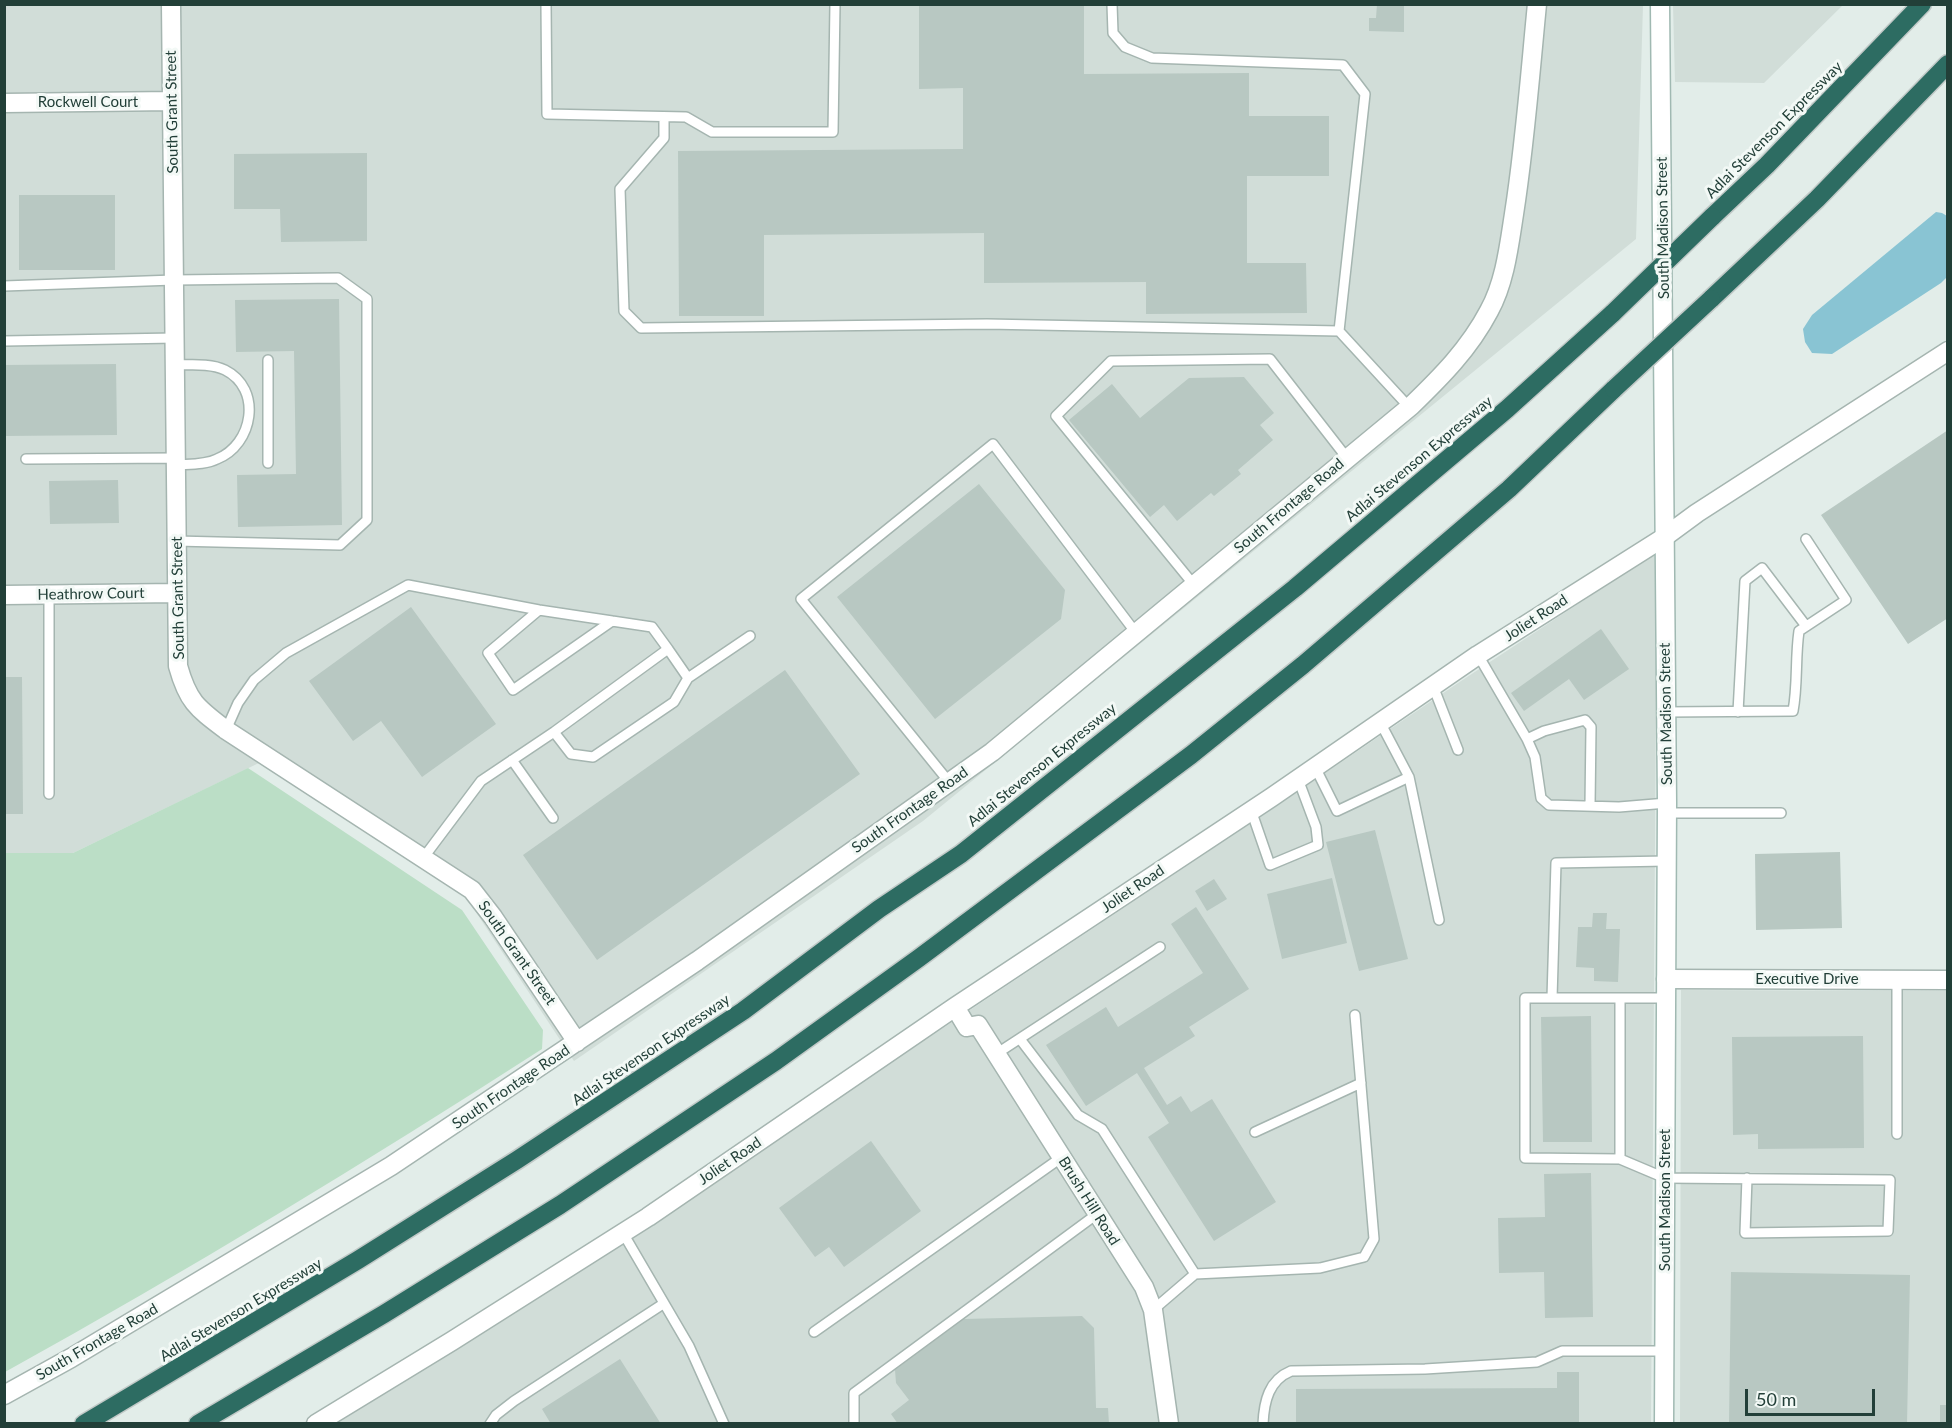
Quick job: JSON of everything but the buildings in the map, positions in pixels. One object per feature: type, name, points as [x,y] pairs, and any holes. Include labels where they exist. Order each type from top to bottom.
[{"type":"highway","name":"Adlai Stevenson Expressway","points":[[84,1424],[338,1272],[517,1160],[743,1011],[879,909],[961,854],[1295,588],[1507,409],[1613,313],[1767,165],[1922,4]]},
{"type":"highway","points":[[198,1424],[384,1314],[560,1205],[776,1061],[919,958],[1191,755],[1303,665],[1509,489],[1816,199],[1947,64]]},
{"type":"street","name":"South Grant Street","points":[[171,4],[178,666],[187,693],[199,710],[226,730],[472,890],[493,917],[577,1042]]},
{"type":"street","name":"South Frontage Road","points":[[4,1395],[71,1358],[391,1166],[707,955],[992,752],[1408,407],[1447,371],[1472,341],[1491,309],[1504,274],[1523,153],[1537,4]]},
{"type":"street","name":"South Madison Street","points":[[1660,4],[1667,808],[1664,1424]]},
{"type":"street","name":"Rockwell Court","points":[[4,103],[172,102]]},
{"type":"street","name":"Joliet Road","points":[[316,1424],[623,1233],[955,1007],[1298,779],[1478,655],[1664,538],[1697,513],[1947,351]]},
{"type":"street","name":"Heathrow Court","points":[[4,595],[177,593]]},
{"type":"street","name":"Executive Drive","points":[[1666,979],[1947,980]]},
{"type":"street","name":"Brush Hill Road","points":[[955,1007],[967,1027],[978,1025],[1144,1287],[1153,1310],[1169,1424]]},
{"type":"lane","points":[[546,4],[547,114],[686,117],[712,132],[832,132],[835,4]]},
{"type":"lane","points":[[1112,4],[1113,33],[1125,47],[1152,58],[1343,65],[1365,94],[1339,331]]},
{"type":"lane","points":[[664,117],[664,138],[620,189],[624,311],[641,328],[987,324],[1339,331],[1408,407]]},
{"type":"lane","points":[[4,286],[174,280],[338,278],[367,299],[368,520],[339,545],[177,541]]},
{"type":"lane","points":[[4,341],[175,338]]},
{"type":"lane","points":[[1194,585],[1056,416],[1111,361],[1270,359],[1347,458]]},
{"type":"lane","points":[[268,360],[268,463]]},
{"type":"lane","points":[[26,459],[206,463],[219,459],[232,451],[246,433],[250,411],[244,387],[236,377],[224,369],[175,365]]},
{"type":"lane","points":[[250,411],[268,411]]},
{"type":"lane","points":[[949,782],[801,599],[993,444],[1136,633]]},
{"type":"lane","points":[[1666,712],[1793,711],[1797,689],[1795,662],[1799,631],[1846,600],[1806,539]]},
{"type":"lane","points":[[1738,712],[1745,581],[1762,568],[1806,626]]},
{"type":"lane","points":[[226,730],[238,703],[254,680],[286,653],[408,585],[539,610],[652,627],[688,678]]},
{"type":"lane","points":[[49,595],[49,794]]},
{"type":"lane","points":[[539,610],[488,653],[513,690],[612,621]]},
{"type":"lane","points":[[554,732],[571,754],[593,757],[674,702],[688,678],[750,636]]},
{"type":"lane","points":[[424,857],[481,781],[554,732],[668,649]]},
{"type":"lane","points":[[1478,655],[1527,739],[1535,757],[1540,798],[1549,805],[1781,813]]},
{"type":"lane","points":[[1433,686],[1458,750]]},
{"type":"lane","points":[[1527,739],[1544,731],[1585,720],[1591,727],[1590,806]]},
{"type":"lane","points":[[1380,722],[1409,777],[1439,920]]},
{"type":"lane","points":[[512,760],[553,818]]},
{"type":"lane","points":[[1315,767],[1337,811],[1409,777]]},
{"type":"lane","points":[[1251,810],[1270,865],[1318,845],[1316,827],[1298,779]]},
{"type":"lane","points":[[1552,998],[1556,863],[1667,861]]},
{"type":"lane","points":[[996,1054],[1160,947]]},
{"type":"lane","points":[[1897,980],[1897,1134]]},
{"type":"lane","points":[[1666,998],[1526,998],[1525,1158],[1620,1159],[1665,1178],[1748,1178],[1890,1180],[1888,1231],[1745,1233],[1748,1178]]},
{"type":"lane","points":[[1620,998],[1620,1159]]},
{"type":"lane","points":[[1153,1310],[1195,1274],[1320,1268],[1364,1257],[1374,1239],[1355,1015]]},
{"type":"lane","points":[[1020,1039],[1078,1115],[1102,1129],[1195,1274]]},
{"type":"lane","points":[[1255,1132],[1361,1083]]},
{"type":"lane","points":[[814,1332],[1062,1157]]},
{"type":"lane","points":[[854,1424],[854,1393],[1097,1214]]},
{"type":"lane","points":[[623,1233],[689,1346],[724,1424]]},
{"type":"lane","points":[[490,1424],[496,1415],[514,1401],[663,1304]]},
{"type":"lane","points":[[1263,1424],[1268,1393],[1281,1375],[1292,1371],[1425,1369],[1537,1362],[1562,1351],[1664,1351]]},
{"type":"shaded area","points":[[1673,4],[1843,5],[1764,83],[1675,82]]},
{"type":"shaded area","points":[[4,5],[1643,5],[1636,239],[923,821],[574,1061],[462,891],[263,761],[73,853],[5,853]]},
{"type":"shaded area","points":[[1657,552],[1651,1423],[304,1424],[633,1234]]},
{"type":"shaded area","points":[[1681,990],[1947,991],[1947,1423],[1680,1424]]},
{"type":"green space","points":[[248,768],[462,910],[543,1030],[542,1049],[276,1215],[5,1372],[5,853],[73,853]]},
{"type":"water","points":[[1936,212],[1947,216],[1947,277],[1832,354],[1812,353],[1805,342],[1803,329],[1812,315]]}]
